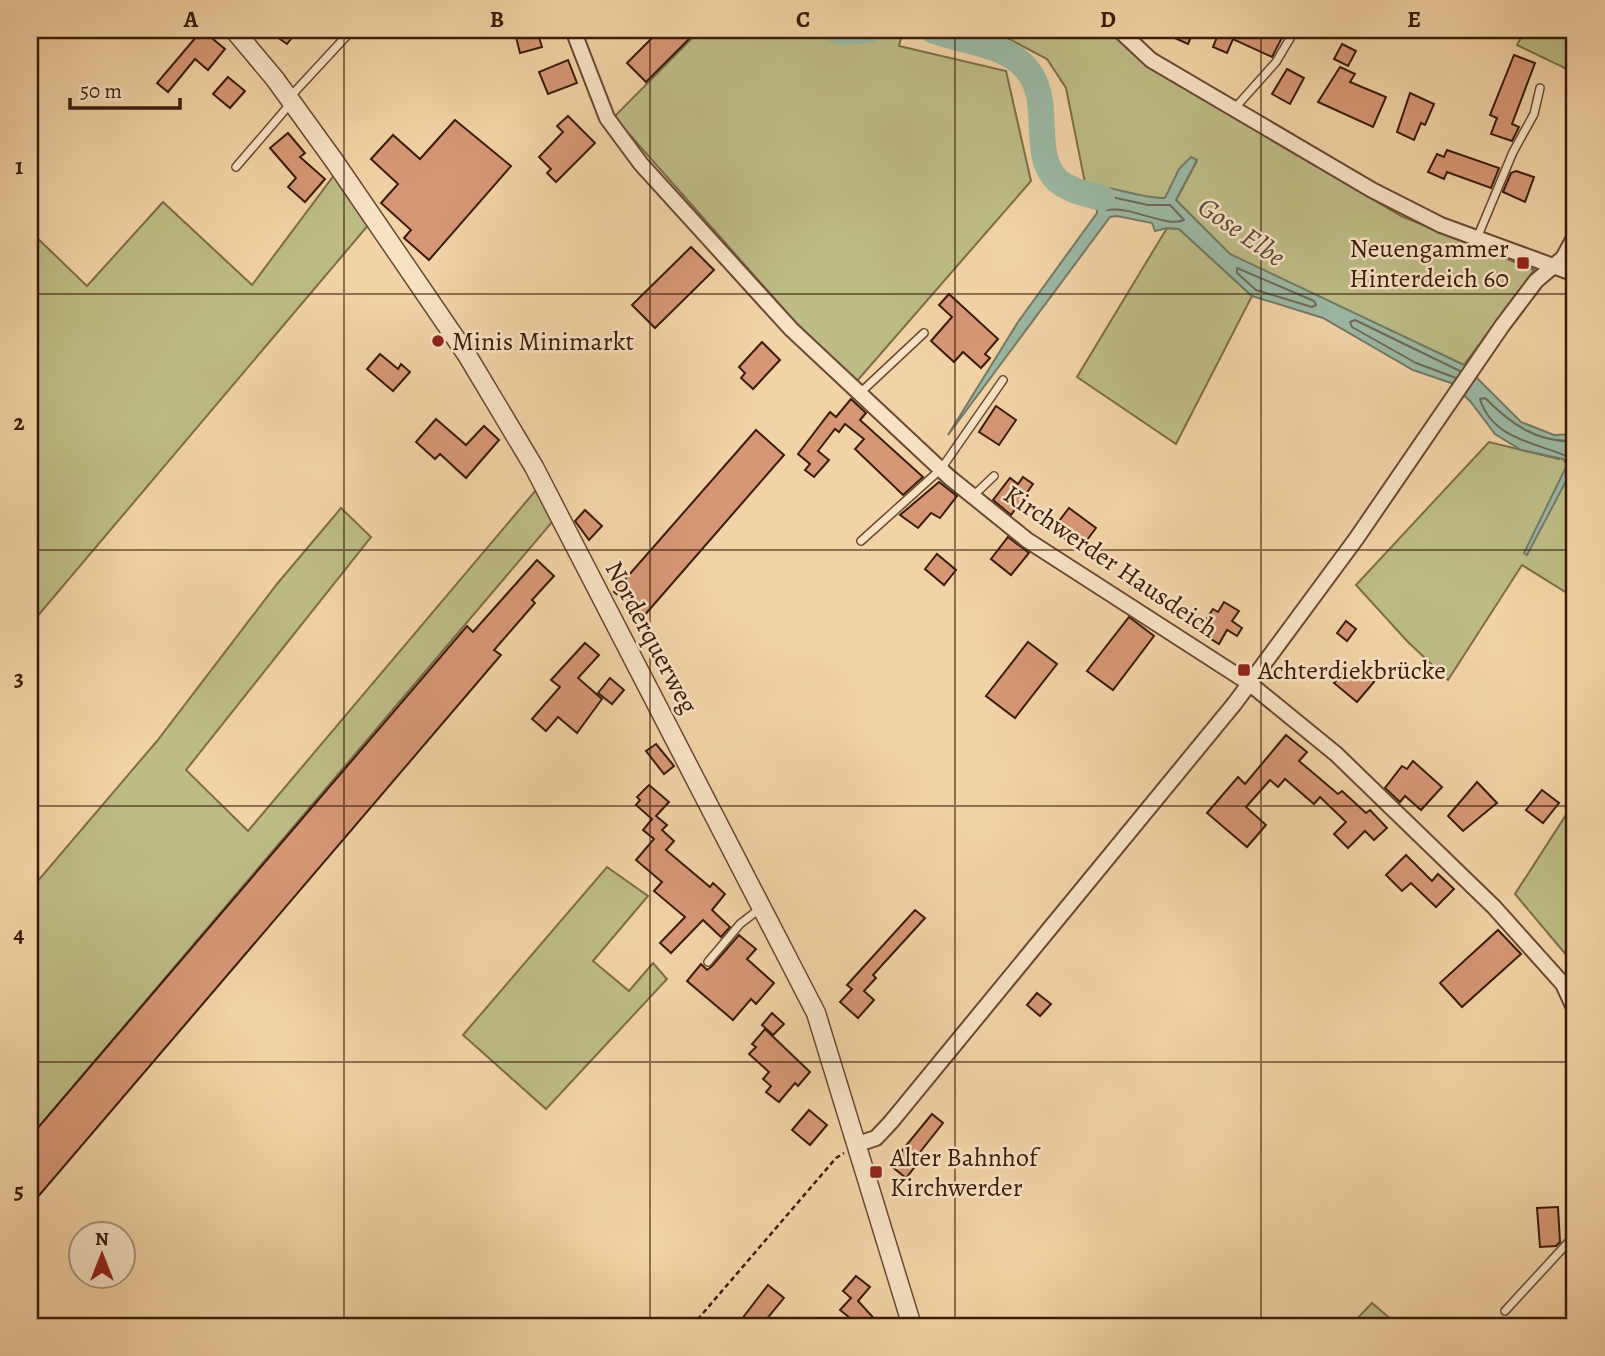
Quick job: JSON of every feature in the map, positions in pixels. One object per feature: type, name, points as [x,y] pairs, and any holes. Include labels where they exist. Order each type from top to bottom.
[{"type":"street","name":"Kirchwerder Hausdeich","points":[[573,30],[607,118],[641,164],[791,329],[941,469],[1027,540],[1249,683],[1336,754],[1494,907],[1563,984],[1575,1010]]},
{"type":"street","points":[[1119,30],[1151,60],[1373,191],[1441,225],[1575,274]]},
{"type":"street","name":"Norderquerweg","points":[[237,31],[290,100],[467,355],[534,467],[816,1013],[912,1326]]},
{"type":"street","points":[[858,1143],[876,1138],[891,1122],[1169,788],[1356,539],[1475,364],[1536,281],[1563,258],[1575,236]]},
{"type":"lane","points":[[236,167],[352,30]]},
{"type":"lane","points":[[1234,109],[1276,62],[1295,30]]},
{"type":"lane","points":[[1477,239],[1513,152],[1534,114],[1540,88]]},
{"type":"lane","points":[[860,393],[924,333]]},
{"type":"lane","points":[[861,541],[941,469],[1003,380]]},
{"type":"lane","points":[[973,496],[994,476]]},
{"type":"lane","points":[[708,962],[740,924],[762,906]]},
{"type":"lane","points":[[1505,1311],[1575,1234]]},
{"type":"path","points":[[692,1326],[836,1158],[858,1143]]},
{"type":"shaded area","points":[[700,30],[903,30],[899,46],[1006,71],[1031,181],[857,381],[797,324],[614,117]]},
{"type":"shaded area","points":[[992,30],[1110,30],[1143,62],[1401,216],[1534,270],[1464,365],[1230,255],[1176,200],[1197,161],[1165,198],[1149,198],[1085,183],[1066,88],[1047,59]]},
{"type":"shaded area","points":[[1525,30],[1575,30],[1575,77],[1563,67],[1517,45]]},
{"type":"shaded area","points":[[335,174],[370,223],[30,625],[30,231],[87,286],[163,202],[252,285]]},
{"type":"shaded area","points":[[1167,228],[1179,229],[1252,296],[1176,444],[1077,377]]},
{"type":"shaded area","points":[[1575,419],[1575,598],[1522,565],[1448,680],[1407,641],[1356,585],[1489,442],[1559,459]]},
{"type":"shaded area","points":[[536,490],[553,521],[30,1137],[30,890],[157,741],[277,584],[341,508],[371,537],[186,770],[248,831]]},
{"type":"shaded area","points":[[1575,801],[1575,947],[1568,957],[1515,894]]},
{"type":"shaded area","points":[[607,867],[648,896],[593,961],[629,991],[653,963],[667,979],[546,1109],[463,1035]]},
{"type":"shaded area","points":[[1372,1303],[1399,1326],[1350,1326]]},
{"type":"water","points":[[1191,157],[1197,160],[1176,200],[1230,254],[1464,365],[1521,422],[1554,435],[1575,434],[1575,464],[1527,555],[1524,553],[1567,465],[1563,459],[1521,450],[1495,434],[1470,401],[1451,383],[1413,370],[1323,318],[1252,296],[1179,229],[1155,231],[1152,223],[1110,217],[948,435],[1018,322],[1097,213],[1097,208],[1068,187],[1092,185],[1165,198],[1179,169]]},
{"type":"building","points":[[202,30],[225,49],[208,70],[195,59],[168,92],[157,83]]},
{"type":"building","points":[[267,30],[298,30],[287,44]]},
{"type":"building","points":[[660,30],[698,30],[646,82],[627,63]]},
{"type":"building","points":[[1157,30],[1194,30],[1188,44]]},
{"type":"building","points":[[1214,30],[1286,30],[1272,57],[1233,39],[1227,53],[1213,47],[1219,32]]},
{"type":"building","points":[[537,31],[542,47],[520,53],[516,37]]},
{"type":"building","points":[[1342,44],[1356,51],[1348,66],[1334,59]]},
{"type":"building","points":[[1514,55],[1535,63],[1512,124],[1519,127],[1512,141],[1491,134],[1497,118],[1490,115]]},
{"type":"building","points":[[568,60],[577,83],[548,94],[539,72]]},
{"type":"building","points":[[1340,67],[1355,74],[1350,82],[1386,97],[1373,127],[1318,102]]},
{"type":"building","points":[[1287,69],[1304,78],[1290,104],[1272,94]]},
{"type":"building","points":[[228,77],[245,91],[230,108],[213,94]]},
{"type":"building","points":[[1410,93],[1434,104],[1425,125],[1421,123],[1414,140],[1397,132]]},
{"type":"building","points":[[568,116],[595,143],[556,182],[547,173],[551,169],[539,157],[563,132],[557,126]]},
{"type":"building","points":[[455,120],[511,166],[429,260],[404,238],[411,230],[381,203],[398,184],[371,159],[393,135],[420,159]]},
{"type":"building","points":[[288,133],[305,153],[300,157],[325,179],[305,202],[288,187],[296,178],[270,148]]},
{"type":"building","points":[[1447,150],[1499,168],[1491,188],[1447,172],[1444,179],[1428,172],[1437,154],[1444,157]]},
{"type":"building","points":[[1516,171],[1534,177],[1525,202],[1503,192],[1511,173]]},
{"type":"building","points":[[691,247],[714,270],[655,328],[632,305]]},
{"type":"building","points":[[949,294],[998,339],[985,354],[990,358],[981,368],[963,352],[954,362],[931,341],[952,317],[939,305]]},
{"type":"building","points":[[762,342],[780,360],[753,389],[741,378],[745,373],[739,367]]},
{"type":"building","points":[[380,354],[398,369],[401,364],[410,372],[393,391],[367,369]]},
{"type":"building","points":[[851,399],[866,413],[860,420],[923,477],[903,495],[855,449],[864,439],[845,424],[839,432],[835,429],[818,451],[829,460],[814,477],[805,470],[810,464],[798,454],[830,412],[836,417]]},
{"type":"building","points":[[996,406],[1016,420],[999,445],[979,432]]},
{"type":"building","points":[[436,419],[466,445],[484,426],[499,440],[466,478],[440,454],[435,459],[416,442]]},
{"type":"building","points":[[756,430],[784,455],[643,617],[614,592]]},
{"type":"building","points":[[1023,477],[1033,484],[1011,515],[993,500],[1010,478],[1018,484]]},
{"type":"building","points":[[939,482],[957,496],[940,518],[931,513],[918,528],[900,515]]},
{"type":"building","points":[[1069,508],[1096,528],[1084,544],[1072,536],[1068,541],[1053,529]]},
{"type":"building","points":[[585,510],[602,526],[589,540],[575,521]]},
{"type":"building","points":[[1008,537],[1029,553],[1011,575],[991,559]]},
{"type":"building","points":[[937,554],[956,570],[944,585],[925,569]]},
{"type":"building","points":[[537,560],[554,576],[532,600],[535,603],[494,650],[501,655],[30,1206],[30,1137],[467,626],[473,632]]},
{"type":"building","points":[[1224,602],[1239,611],[1232,621],[1242,628],[1237,636],[1227,630],[1219,644],[1203,634],[1211,621],[1207,618],[1213,609],[1218,612]]},
{"type":"building","points":[[1129,617],[1154,636],[1113,690],[1087,671]]},
{"type":"building","points":[[1346,621],[1356,629],[1347,641],[1337,633]]},
{"type":"building","points":[[1028,642],[1057,664],[1015,718],[986,696]]},
{"type":"building","points":[[585,643],[599,655],[578,678],[602,699],[577,733],[558,717],[546,731],[532,719],[560,687],[551,680]]},
{"type":"building","points":[[1347,668],[1359,678],[1363,673],[1374,682],[1357,702],[1334,683]]},
{"type":"building","points":[[610,678],[624,690],[612,704],[598,693]]},
{"type":"building","points":[[1286,735],[1307,752],[1299,761],[1338,794],[1342,791],[1366,813],[1370,810],[1387,828],[1374,840],[1365,831],[1348,848],[1334,834],[1346,822],[1320,797],[1314,804],[1285,779],[1278,787],[1270,780],[1246,807],[1266,825],[1247,847],[1207,813],[1238,777],[1245,784]]},
{"type":"building","points":[[656,744],[674,766],[664,774],[646,751]]},
{"type":"building","points":[[1413,761],[1442,787],[1421,810],[1405,796],[1400,802],[1385,788],[1402,766],[1407,769]]},
{"type":"building","points":[[1477,782],[1497,803],[1463,831],[1448,816]]},
{"type":"building","points":[[649,785],[669,802],[656,816],[667,825],[662,830],[674,841],[666,850],[710,887],[713,883],[725,894],[712,910],[730,927],[721,937],[703,920],[671,953],[660,943],[685,917],[654,891],[662,882],[636,860],[654,839],[643,830],[652,819],[636,805],[640,800],[637,797]]},
{"type":"building","points":[[1542,790],[1559,803],[1543,823],[1526,810]]},
{"type":"building","points":[[1406,855],[1432,881],[1438,874],[1454,889],[1436,907],[1411,883],[1402,891],[1386,875]]},
{"type":"building","points":[[915,910],[925,918],[873,975],[876,978],[864,991],[874,1000],[858,1018],[840,1002],[852,989],[847,985]]},
{"type":"building","points":[[1498,930],[1521,954],[1462,1007],[1440,983]]},
{"type":"building","points":[[739,935],[756,949],[747,959],[774,983],[756,1004],[751,999],[733,1020],[687,981],[701,964],[707,970],[712,966]]},
{"type":"building","points":[[1037,993],[1051,1004],[1040,1016],[1027,1005]]},
{"type":"building","points":[[772,1013],[784,1024],[773,1035],[762,1025]]},
{"type":"building","points":[[765,1029],[810,1072],[798,1086],[795,1083],[779,1102],[766,1092],[771,1086],[763,1079],[769,1072],[749,1054],[756,1047],[752,1044]]},
{"type":"building","points":[[809,1110],[827,1125],[810,1145],[792,1130]]},
{"type":"building","points":[[932,1114],[943,1123],[917,1156],[921,1159],[906,1178],[890,1165]]},
{"type":"building","points":[[1558,1207],[1560,1242],[1556,1246],[1540,1247],[1537,1208]]},
{"type":"building","points":[[856,1276],[870,1287],[858,1301],[881,1326],[860,1326],[840,1310],[851,1298],[843,1291]]},
{"type":"building","points":[[768,1285],[784,1298],[761,1326],[749,1326],[741,1320]]},
{"type":"waterway","name":"Gose Elbe","points":[[836,30],[869,30]]},
{"type":"waterway","name":"Gose Elbe","points":[[932,30],[1002,51],[1022,64],[1032,77],[1038,92],[1044,154],[1049,168],[1057,180],[1067,187],[1102,198]]},
{"type":"place","name":"Neuengammer Hinterdeich 60","points":[[1523,263]]},
{"type":"place","name":"Minis Minimarkt","points":[[438,341]]},
{"type":"place","name":"Achterdiekbrücke","points":[[1244,670]]},
{"type":"place","name":"Alter Bahnhof Kirchwerder","points":[[876,1172]]}]
